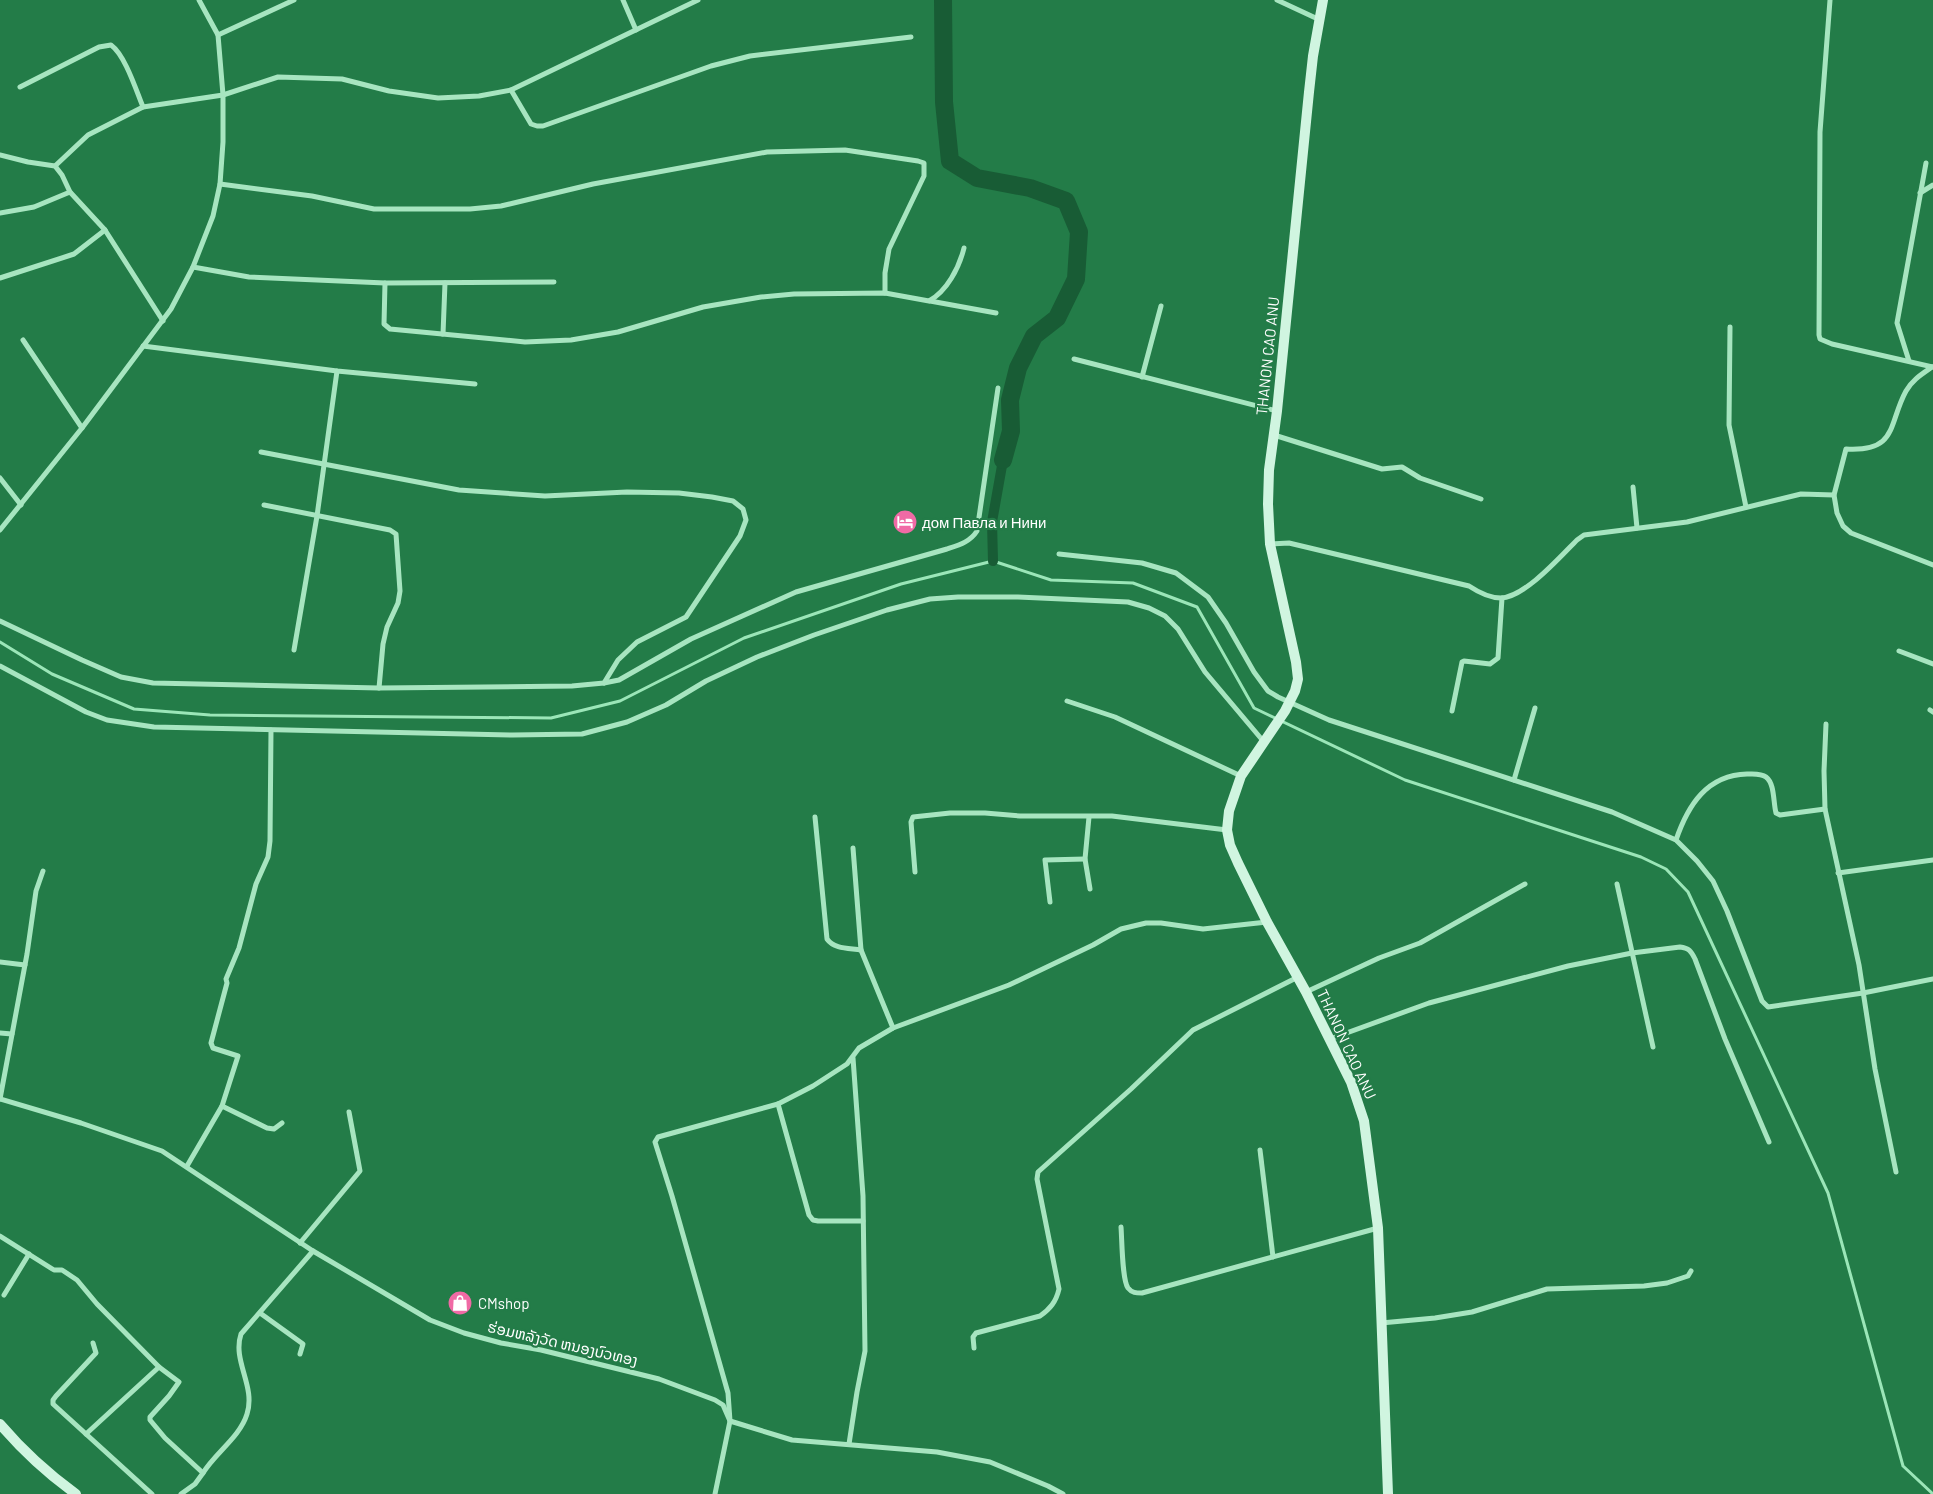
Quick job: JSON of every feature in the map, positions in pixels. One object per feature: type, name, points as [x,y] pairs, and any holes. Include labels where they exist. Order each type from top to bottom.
[{"type":"street","points":[[0,530],[82,428],[163,321],[182,290],[193,267],[213,216],[220,184],[223,142],[223,95],[218,35],[199,0]]},
{"type":"street","points":[[218,35],[294,0]]},
{"type":"street","points":[[623,0],[636,30]]},
{"type":"street","points":[[55,166],[88,135],[143,106],[223,95],[278,77],[342,79],[389,91],[438,98],[478,96],[511,90],[698,0]]},
{"type":"street","points":[[1277,0],[1320,20]]},
{"type":"street","name":"THANON CAO ANU","points":[[1323,0],[1313,56],[1277,411],[1269,470],[1270,544],[1298,679],[1295,691],[1287,707],[1241,776],[1231,802],[1227,830],[1234,855],[1351,1082],[1364,1121],[1378,1228],[1388,1494]]},
{"type":"street","points":[[1830,0],[1820,132],[1820,339],[1932,367]]},
{"type":"street","points":[[511,90],[531,124],[543,126],[711,66],[750,56],[911,37]]},
{"type":"street","points":[[20,87],[99,47],[111,45],[116,49],[122,60],[143,106]]},
{"type":"street","points":[[220,184],[312,196],[374,209],[470,209],[501,206],[602,182],[767,152],[844,150],[918,161],[924,163],[924,176],[889,249],[885,273],[886,293]]},
{"type":"street","points":[[0,155],[55,166],[62,175],[70,192],[105,230],[163,321]]},
{"type":"street","points":[[1909,361],[1897,323],[1926,162]]},
{"type":"street","points":[[1920,193],[1933,185]]},
{"type":"street","points":[[0,212],[34,207],[70,192]]},
{"type":"street","points":[[0,278],[74,254],[105,230]]},
{"type":"street","points":[[930,301],[939,296],[960,265],[964,248]]},
{"type":"street","points":[[193,267],[249,277],[385,284],[554,282]]},
{"type":"street","points":[[443,334],[444,283]]},
{"type":"street","points":[[385,284],[384,324],[386,327],[525,342],[571,340],[618,332],[703,307],[761,297],[794,294],[886,293],[996,313]]},
{"type":"street","points":[[1142,376],[1161,306]]},
{"type":"street","points":[[1730,327],[1728,425],[1746,507]]},
{"type":"street","points":[[23,340],[82,428]]},
{"type":"street","points":[[143,346],[337,371],[475,384]]},
{"type":"street","points":[[1074,359],[1277,411]]},
{"type":"street","points":[[1932,367],[1912,382],[1906,390],[1894,424],[1883,440],[1871,447],[1846,449],[1834,495],[1840,521],[1852,533],[1933,565]]},
{"type":"street","points":[[294,650],[317,516],[337,371]]},
{"type":"street","points":[[0,620],[121,677],[153,683],[379,688],[572,686],[619,680],[691,639],[796,592],[948,549],[973,538],[977,531],[998,388]]},
{"type":"street","points":[[1274,435],[1382,469],[1402,467],[1420,478],[1481,499]]},
{"type":"street","points":[[260,452],[477,492],[545,496],[627,492],[679,493],[733,501],[743,509],[746,520],[740,536],[686,617],[637,642],[618,660],[604,682]]},
{"type":"street","points":[[0,478],[21,504]]},
{"type":"street","points":[[1633,487],[1637,528]]},
{"type":"street","points":[[1270,544],[1289,543],[1298,545],[1469,586],[1484,595],[1502,598],[1530,585],[1580,537],[1592,533],[1687,522],[1801,494],[1834,495]]},
{"type":"street","points":[[264,506],[390,530],[396,534],[400,591],[398,603],[387,627],[383,644],[379,688]]},
{"type":"street","points":[[1059,554],[1142,563],[1176,572],[1208,596],[1254,672],[1268,691],[1287,707],[1612,812],[1676,840],[1696,861],[1712,882],[1727,911],[1762,1001],[1768,1007],[1863,993],[1933,979]]},
{"type":"street","points":[[0,666],[86,712],[108,720],[154,727],[523,735],[582,734],[627,722],[666,705],[706,681],[757,657],[887,610],[930,599],[1018,597],[1128,602],[1149,608],[1165,616],[1178,629],[1205,672],[1264,743]]},
{"type":"street","points":[[1452,711],[1462,662],[1490,664],[1498,658],[1500,652],[1502,598]]},
{"type":"street","points":[[1899,651],[1933,664]]},
{"type":"street","points":[[1067,701],[1115,717],[1241,776]]},
{"type":"street","points":[[1514,780],[1535,708]]},
{"type":"street","points":[[1826,724],[1825,809],[1859,964],[1875,1069],[1896,1172]]},
{"type":"street","points":[[187,1166],[222,1106],[238,1056],[213,1048],[211,1043],[227,983],[226,979],[239,948],[256,884],[268,857],[270,841],[271,730]]},
{"type":"street","points":[[1676,840],[1689,808],[1710,786],[1727,777],[1744,774],[1760,774],[1767,777],[1772,786],[1776,813],[1825,809]]},
{"type":"street","points":[[916,872],[911,822],[913,818],[986,813],[1020,816],[1112,816],[1227,830]]},
{"type":"street","points":[[815,817],[827,939],[834,946],[860,950]]},
{"type":"street","points":[[1089,817],[1085,859],[1090,889]]},
{"type":"street","points":[[853,848],[860,950],[893,1028]]},
{"type":"street","points":[[1050,902],[1046,860],[1085,859]]},
{"type":"street","points":[[1838,873],[1933,860]]},
{"type":"street","points":[[0,1099],[25,965],[36,891],[43,870]]},
{"type":"street","points":[[1306,992],[1379,958],[1420,943],[1525,884]]},
{"type":"street","points":[[1617,884],[1653,1047]]},
{"type":"street","points":[[715,1494],[730,1421],[728,1394],[655,1142],[658,1136],[778,1104],[813,1086],[847,1064],[859,1048],[893,1028],[1009,985],[1093,945],[1121,929],[1134,925],[1160,923],[1203,929],[1267,922]]},
{"type":"street","points":[[1330,1039],[1429,1003],[1568,966],[1632,953],[1680,946],[1687,947],[1691,951],[1725,1039],[1769,1142]]},
{"type":"street","points":[[0,962],[25,965]]},
{"type":"street","points":[[974,1348],[973,1337],[976,1333],[1040,1316],[1048,1311],[1057,1297],[1059,1289],[1037,1179],[1038,1172],[1188,1035],[1298,977]]},
{"type":"street","points":[[0,1033],[12,1034]]},
{"type":"street","points":[[849,1444],[865,1351],[863,1222],[853,1057]]},
{"type":"street","name":"ຮ່ອມຫລັງວັດ ຫນອງບົວທອງ","points":[[0,1099],[123,1136],[162,1151],[313,1251],[430,1320],[464,1333],[501,1343],[541,1350],[659,1379],[715,1400],[723,1405],[730,1421]]},
{"type":"street","points":[[778,1104],[809,1215],[813,1220],[818,1221],[863,1222]]},
{"type":"street","points":[[222,1106],[268,1128],[274,1129],[282,1123]]},
{"type":"street","points":[[300,1242],[360,1171],[349,1112]]},
{"type":"street","points":[[1260,1150],[1273,1258]]},
{"type":"street","points":[[1121,1227],[1125,1282],[1130,1290],[1142,1293],[1378,1228]]},
{"type":"street","points":[[0,1236],[54,1270],[62,1270],[77,1280],[97,1304],[159,1367],[179,1382],[150,1417],[150,1420],[165,1438],[203,1473]]},
{"type":"street","points":[[181,1494],[195,1484],[240,1428],[248,1412],[249,1392],[241,1363],[239,1342],[242,1334],[313,1251]]},
{"type":"street","points":[[4,1295],[29,1254]]},
{"type":"street","points":[[1381,1323],[1435,1318],[1472,1312],[1547,1289],[1644,1286],[1688,1276],[1691,1272]]},
{"type":"street","points":[[260,1313],[302,1344],[300,1354]]},
{"type":"street","points":[[93,1343],[96,1353],[53,1400],[53,1404],[152,1494]]},
{"type":"street","points":[[86,1434],[159,1367]]},
{"type":"street","points":[[730,1421],[792,1440],[937,1452],[990,1462],[1063,1494]]},
{"type":"street","points":[[0,1424],[24,1452],[76,1494]]},
{"type":"waterway","points":[[943,0],[944,102],[950,161],[977,178],[1030,188],[1066,201],[1079,232],[1076,279],[1057,318],[1034,336],[1018,368],[1010,400],[1011,431],[1003,460]]},
{"type":"waterway","points":[[993,561],[992,522],[1003,460]]},
{"type":"waterway","points":[[0,642],[52,674],[134,709],[210,715],[551,718],[620,701],[744,638],[901,584],[993,561],[1051,580],[1133,583],[1197,607],[1254,708],[1405,780],[1641,857],[1666,869],[1688,892],[1828,1193],[1903,1466],[1933,1494]]},
{"type":"place","name":"дом Павла и Нини","points":[[905,522]]},
{"type":"place","name":"CMshop","points":[[460,1303]]}]
